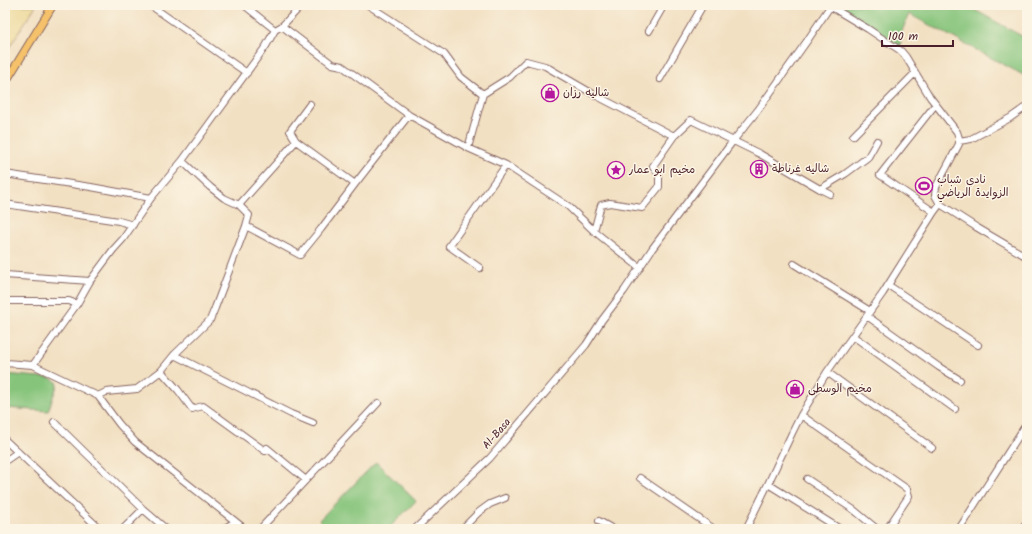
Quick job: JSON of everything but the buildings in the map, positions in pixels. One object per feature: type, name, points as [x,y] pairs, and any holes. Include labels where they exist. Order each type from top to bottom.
[{"type":"main road","points":[[5,83],[53,5]]},
{"type":"street","points":[[150,5],[247,72]]},
{"type":"street","points":[[244,5],[275,30]]},
{"type":"street","points":[[33,365],[77,304],[90,281],[133,225],[151,198],[182,161],[266,46],[275,30],[282,26],[302,5]]},
{"type":"street","points":[[368,5],[444,54],[461,77],[483,94]]},
{"type":"street","points":[[649,31],[664,5]]},
{"type":"street","points":[[660,79],[703,5]]},
{"type":"street","points":[[830,5],[901,51],[935,105],[957,132],[959,141],[957,147],[936,187],[936,195],[940,204],[1027,257]]},
{"type":"street","name":"Al-Basa","points":[[415,529],[490,458],[586,345],[652,249],[808,42],[830,5]]},
{"type":"street","points":[[282,26],[332,64],[342,66],[409,115],[468,148],[506,165],[568,206],[594,231],[640,268]]},
{"type":"street","points":[[468,148],[483,94],[510,78],[526,61],[545,66],[595,95],[674,136]]},
{"type":"street","points":[[853,136],[915,73]]},
{"type":"street","points":[[310,104],[290,131],[296,141],[354,184]]},
{"type":"street","points":[[934,212],[880,175],[935,105]]},
{"type":"street","points":[[959,141],[971,139],[1010,118],[1027,106]]},
{"type":"street","points":[[246,226],[300,254],[409,115]]},
{"type":"street","points":[[594,231],[602,205],[610,203],[642,208],[658,187],[659,175],[653,166],[674,136],[691,120],[760,154],[830,194]]},
{"type":"street","points":[[239,205],[296,141]]},
{"type":"street","points":[[820,189],[845,174],[868,157],[877,141]]},
{"type":"street","points":[[98,396],[106,392],[137,389],[161,371],[174,355],[210,320],[246,226],[249,215],[239,205],[224,198],[210,187],[182,161]]},
{"type":"street","points":[[480,268],[449,246],[506,165]]},
{"type":"street","points":[[5,174],[151,198]]},
{"type":"street","points":[[5,204],[119,220],[133,225]]},
{"type":"street","points":[[746,529],[801,415],[827,372],[888,285],[940,204]]},
{"type":"street","points":[[794,264],[869,313],[939,367],[960,380]]},
{"type":"street","points":[[5,275],[90,281]]},
{"type":"street","points":[[888,285],[978,345]]},
{"type":"street","points":[[5,301],[69,301],[77,304]]},
{"type":"street","points":[[853,336],[955,409]]},
{"type":"street","points":[[174,355],[291,414],[313,423]]},
{"type":"street","points":[[5,363],[33,365],[98,396],[134,442],[245,529]]},
{"type":"street","points":[[161,371],[192,409],[204,406],[265,451],[267,448],[306,480]]},
{"type":"street","points":[[827,372],[932,448]]},
{"type":"street","points":[[260,529],[378,403]]},
{"type":"street","points":[[801,415],[906,489],[909,496],[887,529]]},
{"type":"street","points":[[54,422],[143,509],[166,529]]},
{"type":"street","points":[[959,529],[1027,423]]},
{"type":"street","points":[[5,440],[100,529]]},
{"type":"street","points":[[5,461],[18,452]]},
{"type":"street","points":[[640,478],[714,529]]},
{"type":"street","points":[[807,480],[854,510],[877,529]]},
{"type":"street","points":[[768,484],[840,529]]},
{"type":"street","points":[[462,529],[479,512],[490,504],[505,498]]},
{"type":"street","points":[[123,529],[143,509]]},
{"type":"street","points":[[599,521],[613,529]]},
{"type":"street","points":[[223,529],[235,522]]},
{"type":"street","points":[[1022,529],[1027,523]]},
{"type":"green space","points":[[839,5],[977,5],[975,10],[1027,39],[1027,77],[909,14],[902,31],[900,46],[839,7]]},
{"type":"green space","points":[[5,374],[51,378],[58,383],[48,411],[5,408]]},
{"type":"green space","points":[[376,462],[416,501],[388,529],[328,529],[319,520]]},
{"type":"sand","points":[[10,5],[36,5],[5,54],[5,13]]},
{"type":"place","name":"شاليه رزان","points":[[550,93]]},
{"type":"place","name":"شاليه غرناطة","points":[[759,169]]},
{"type":"place","name":"مخيم ابو عمار","points":[[616,170]]},
{"type":"place","name":"نادي شباب الزوايدة الرياضي","points":[[924,186]]},
{"type":"place","name":"مخيم الوسطى","points":[[795,389]]}]
